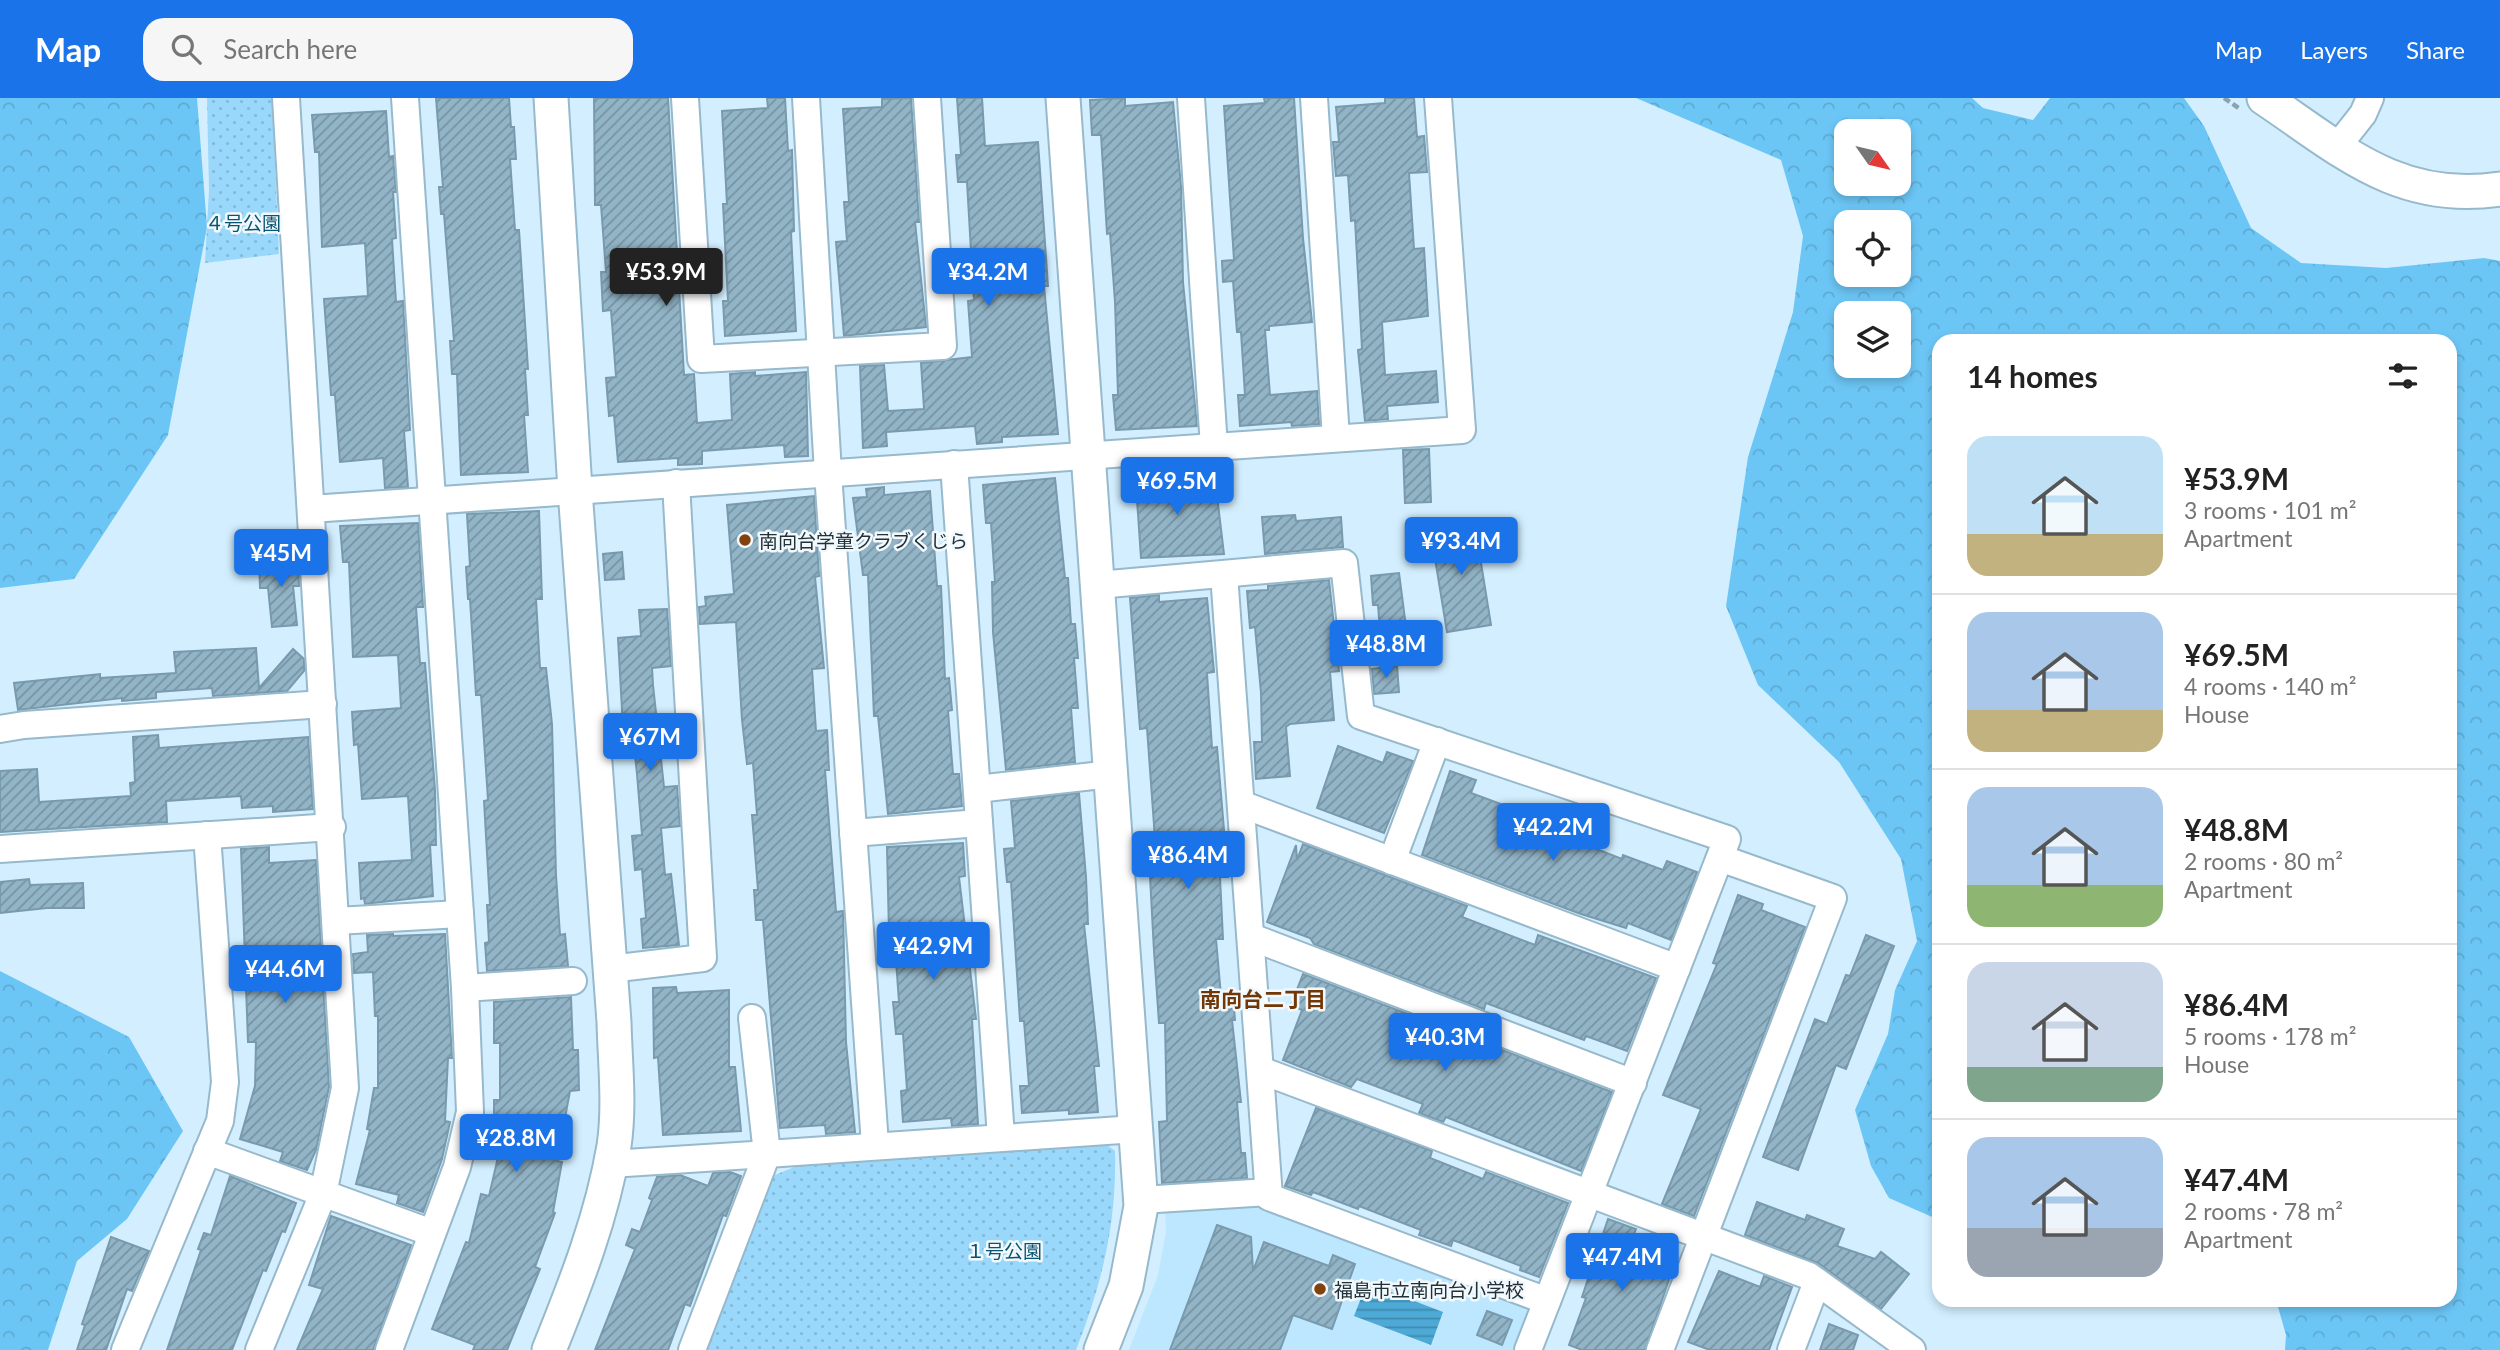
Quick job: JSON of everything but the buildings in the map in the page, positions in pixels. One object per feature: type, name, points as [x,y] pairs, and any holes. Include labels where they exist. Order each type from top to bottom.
[{"type":"street","points":[[259,1350],[323,1194],[345,1088],[332,827],[286,98],[296,98]]},
{"type":"street","points":[[390,1350],[457,1167],[470,1112],[466,988],[405,98]]},
{"type":"street","points":[[549,1350],[584,1265],[610,1164],[615,1109],[610,969],[575,490],[551,98]]},
{"type":"street","points":[[685,98],[701,359],[943,346],[927,98]]},
{"type":"street","points":[[806,98],[828,473],[875,1145]]},
{"type":"street","points":[[1063,98],[1141,1200],[1136,1245],[1126,1286],[1101,1350]]},
{"type":"street","points":[[1191,98],[1214,447]]},
{"type":"street","points":[[1314,98],[1336,438]]},
{"type":"street","points":[[311,509],[1462,430],[1438,98]]},
{"type":"street","points":[[2264,98],[2337,147],[2393,179],[2418,188],[2467,192],[2500,189]]},
{"type":"street","points":[[2337,147],[2363,114],[2370,98]]},
{"type":"street","points":[[954,464],[1001,1137]]},
{"type":"street","points":[[610,969],[703,958],[676,483]]},
{"type":"street","points":[[1097,585],[1344,563],[1361,716],[1727,839],[1528,1350]]},
{"type":"street","points":[[1224,573],[1269,1197],[1547,1301]]},
{"type":"street","points":[[0,729],[23,724],[323,704]]},
{"type":"street","points":[[1392,861],[1437,741]]},
{"type":"street","points":[[976,789],[1111,774]]},
{"type":"street","points":[[1241,804],[1677,968]]},
{"type":"street","points":[[853,833],[979,823]]},
{"type":"street","points":[[0,849],[332,827]]},
{"type":"street","points":[[125,1350],[220,1121],[225,1082],[206,835]]},
{"type":"street","points":[[1660,1350],[1833,898],[1720,858]]},
{"type":"street","points":[[337,920],[460,914]]},
{"type":"street","points":[[1251,937],[1633,1083]]},
{"type":"street","points":[[466,988],[573,981]]},
{"type":"street","points":[[692,1350],[767,1154],[752,1018]]},
{"type":"street","points":[[1260,1070],[1817,1282],[1912,1350]]},
{"type":"street","points":[[610,1164],[1136,1129]]},
{"type":"street","points":[[207,1151],[432,1233]]},
{"type":"street","points":[[1141,1200],[1269,1192]]},
{"type":"street","points":[[1791,1350],[1817,1282]]},
{"type":"shaded area","name":"福島市立南向台小学校","points":[[1264,1202],[1524,1303],[1530,1319],[1518,1350],[1129,1350],[1158,1275],[1166,1232],[1165,1207]]},
{"type":"shaded area","points":[[1367,1283],[1443,1312],[1431,1345],[1354,1316]]},
{"type":"green space","points":[[0,98],[197,98],[207,227],[168,435],[74,579],[0,588]]},
{"type":"green space","name":"４号公園","points":[[207,98],[272,98],[279,254],[205,263],[209,190]]},
{"type":"green space","points":[[1636,98],[1972,98],[1983,108],[2033,120],[2050,98],[2184,98],[2204,126],[2251,228],[2301,263],[2386,268],[2484,258],[2500,261],[2500,1350],[2285,1350],[2286,1335],[2278,1307],[2457,1307],[2457,334],[1932,334],[1932,1217],[1889,1198],[1871,1166],[1855,1110],[1888,1034],[1895,990],[1917,941],[1901,859],[1839,762],[1758,685],[1726,606],[1748,457],[1793,312],[1803,236],[1781,160]]},
{"type":"green space","points":[[0,971],[129,1037],[183,1131],[127,1219],[77,1261],[48,1350],[0,1350]]},
{"type":"green space","name":"１号公園","points":[[1102,1141],[1115,1151],[1110,1228],[1100,1277],[1076,1350],[701,1350],[760,1196],[775,1175],[799,1165]]},
{"type":"place","name":"南向台学童クラブくじら","points":[[745,540]]},
{"type":"place","name":"福島市立南向台小学校","points":[[1320,1289]]},
{"type":"district","name":"南向台二丁目","points":[[1263,998]]}]
